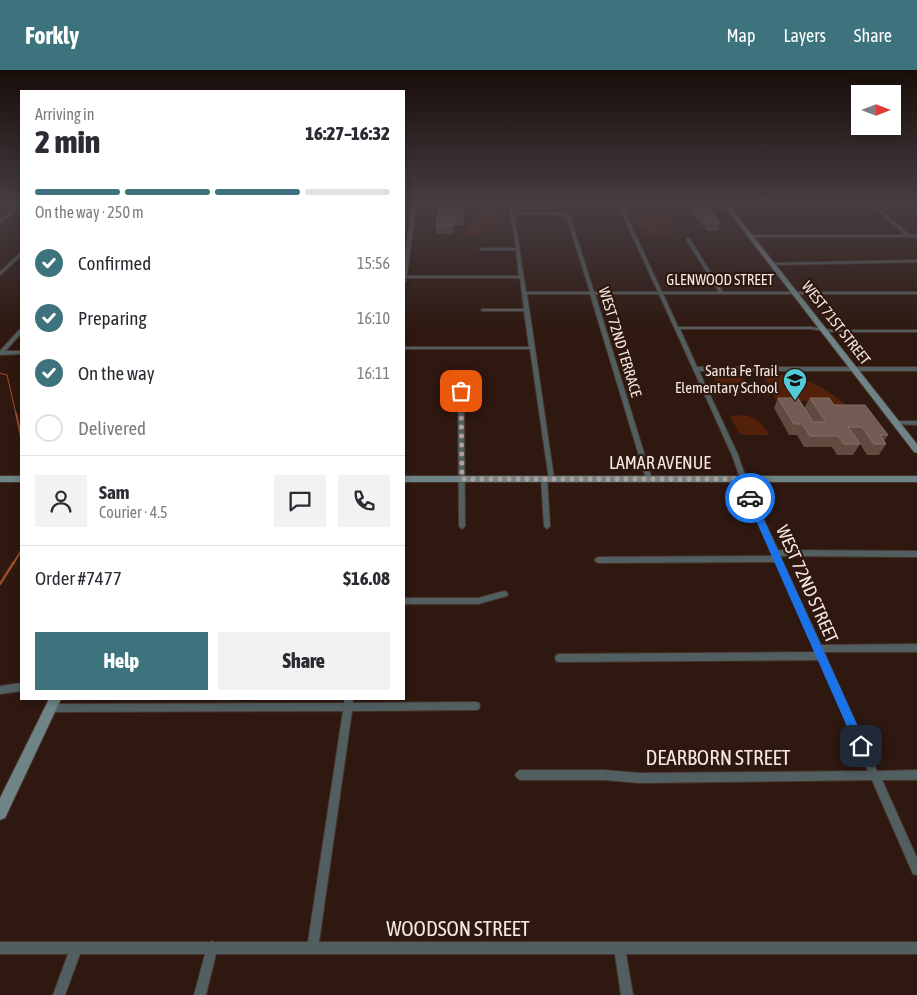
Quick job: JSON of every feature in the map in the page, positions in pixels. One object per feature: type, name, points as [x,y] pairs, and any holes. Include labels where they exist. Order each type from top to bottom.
[{"type":"street","points":[[405,270],[408,246]]},
{"type":"street","name":"WEST 72ND TERRACE","points":[[578,246],[649,479]]},
{"type":"street","name":"WEST 72ND STREET","points":[[638,246],[735,455],[742,479],[917,870]]},
{"type":"street","points":[[693,246],[722,293]]},
{"type":"street","name":"WEST 71ST STREET","points":[[759,246],[917,450]]},
{"type":"street","points":[[482,249],[517,249],[532,348],[548,478],[547,526]]},
{"type":"street","points":[[0,274],[20,255]]},
{"type":"street","points":[[773,264],[917,261]]},
{"type":"street","points":[[405,278],[521,277]]},
{"type":"street","name":"GLENWOOD STREET","points":[[524,293],[917,293]]},
{"type":"street","points":[[483,310],[526,310]]},
{"type":"street","points":[[676,328],[917,331]]},
{"type":"street","points":[[0,353],[20,332]]},
{"type":"street","points":[[405,348],[532,348]]},
{"type":"street","points":[[0,353],[20,353]]},
{"type":"street","points":[[696,369],[917,369]]},
{"type":"street","points":[[461,391],[462,526]]},
{"type":"street","points":[[897,423],[917,423]]},
{"type":"street","points":[[0,481],[20,479]]},
{"type":"street","name":"LAMAR AVENUE","points":[[405,479],[917,479]]},
{"type":"street","points":[[599,560],[917,554]]},
{"type":"street","points":[[405,601],[478,601],[504,594]]},
{"type":"street","points":[[559,658],[820,653],[917,648]]},
{"type":"street","points":[[0,690],[20,687]]},
{"type":"street","points":[[313,947],[348,703]]},
{"type":"street","points":[[0,813],[53,704],[348,703],[476,706]]},
{"type":"street","name":"DEARBORN STREET","points":[[520,775],[604,775],[639,778],[917,775]]},
{"type":"street","points":[[200,995],[212,947]]},
{"type":"street","name":"WOODSON STREET","points":[[0,948],[917,948]]},
{"type":"street","points":[[59,995],[76,948]]},
{"type":"street","points":[[620,948],[627,995]]},
{"type":"shaded area","points":[[797,373],[801,376],[801,379],[824,389],[859,415],[808,405],[806,401],[781,401],[780,408],[764,377]]},
{"type":"shaded area","points":[[717,376],[740,376],[746,382],[747,391],[743,394],[723,395],[714,378]]},
{"type":"shaded area","points":[[745,415],[760,422],[769,435],[743,435],[739,433],[730,416]]},
{"type":"building","points":[[778,398],[798,398],[813,422],[826,422],[810,398],[829,398],[834,405],[865,405],[888,435],[880,435],[886,444],[874,444],[862,427],[848,427],[860,444],[844,444],[838,436],[810,436],[802,424],[794,424]]},
{"type":"waterway","points":[[0,373],[7,375],[16,414]]},
{"type":"waterway","points":[[16,413],[20,432]]},
{"type":"waterway","points":[[13,564],[20,553]]},
{"type":"waterway","points":[[0,584],[14,562]]},
{"type":"way so far","points":[[461,391],[462,479],[742,479],[750,498]]},
{"type":"place","name":"Santa Fe Trail Elementary School","points":[[795,401]]},
{"type":"route","points":[[750,498],[861,746]]}]
